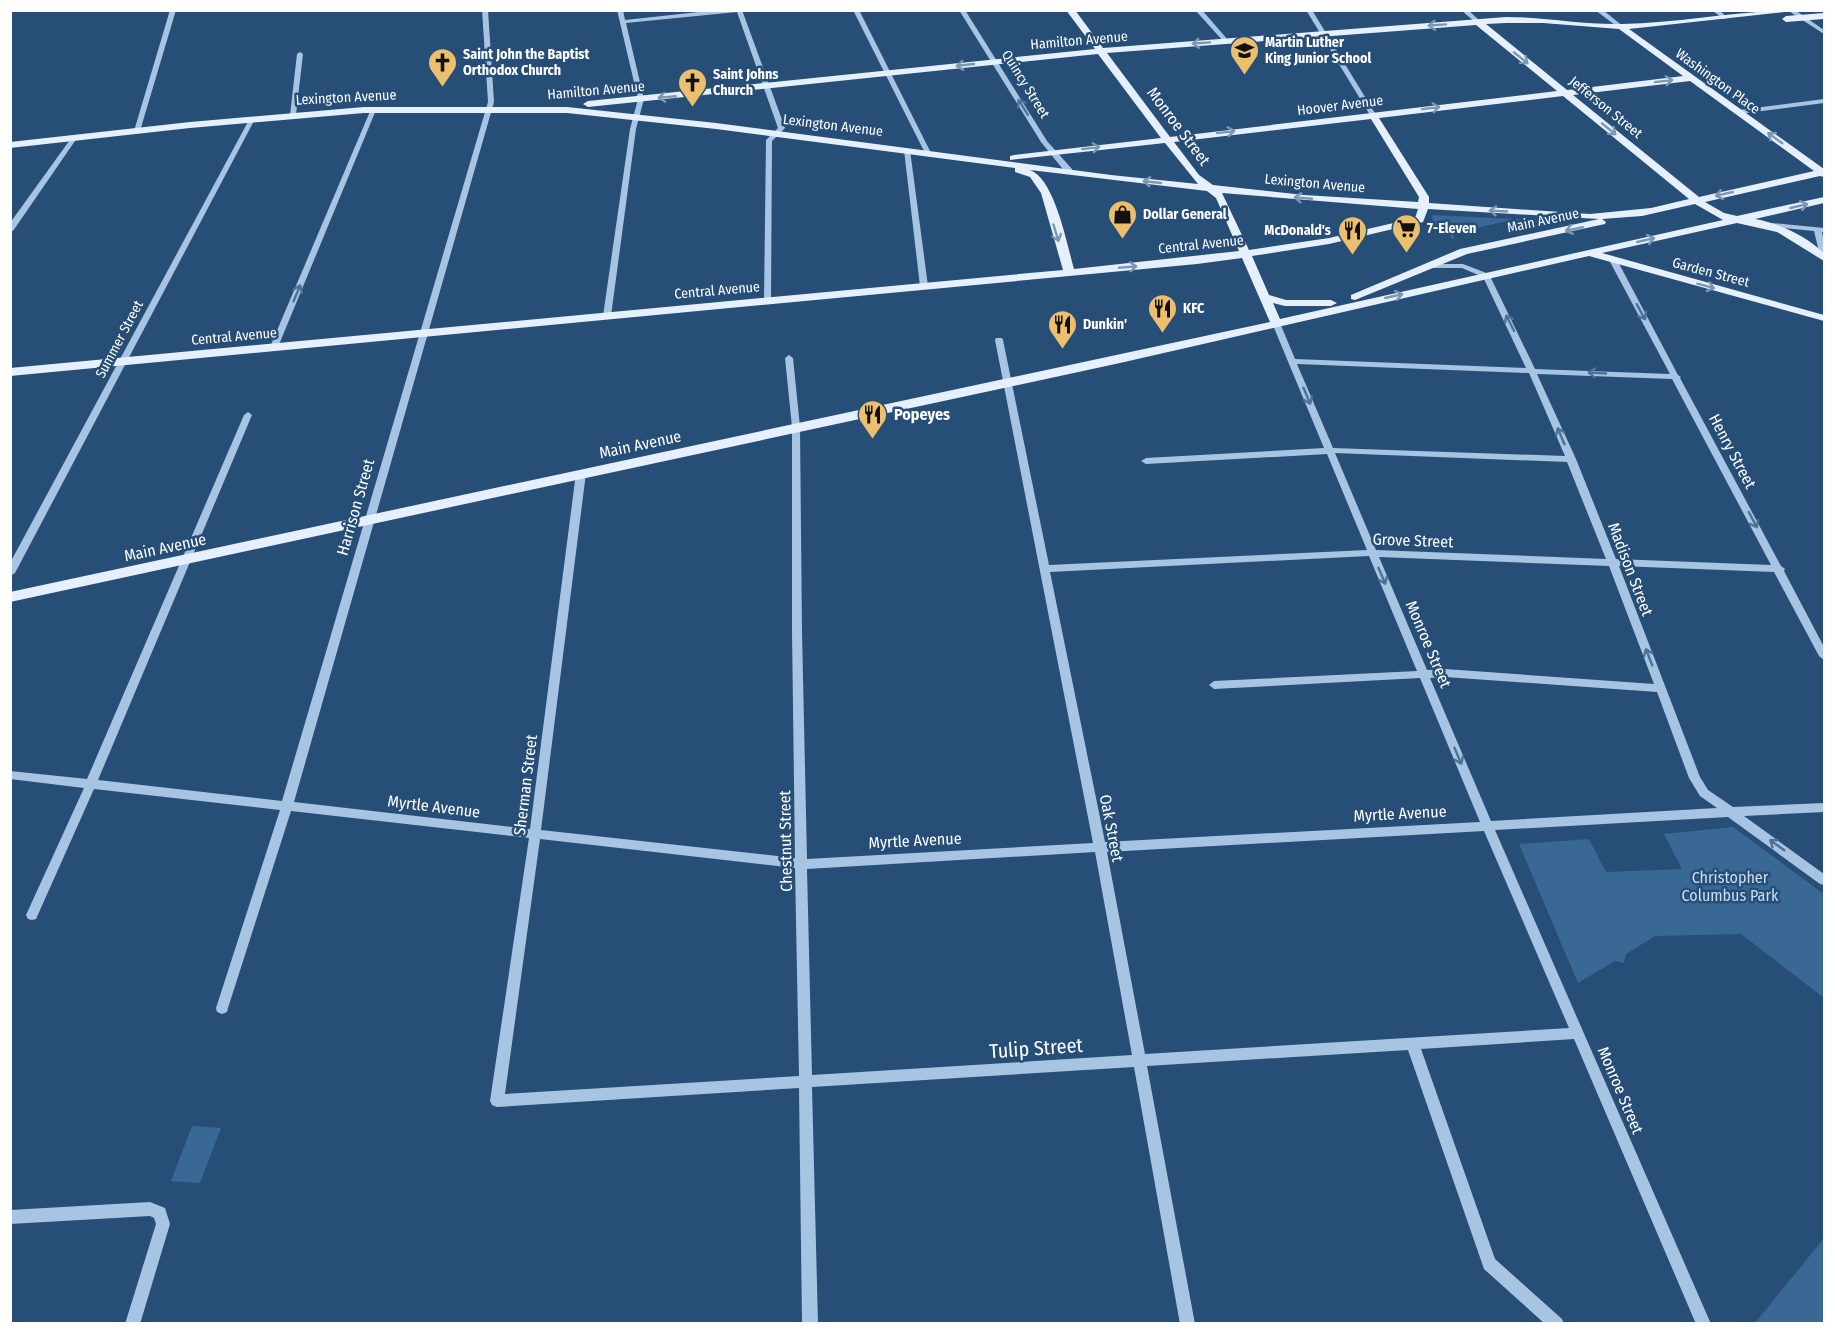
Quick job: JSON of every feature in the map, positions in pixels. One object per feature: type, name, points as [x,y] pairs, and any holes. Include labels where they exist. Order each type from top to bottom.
[{"type":"main road","name":"Monroe Street","points":[[1070,10],[1196,177],[1221,197],[1244,255],[1276,323]]},
{"type":"main road","name":"Hamilton Avenue","points":[[540,109],[1102,51],[1226,41],[1478,22],[1543,20],[1621,27],[1790,11],[1799,14]]},
{"type":"main road","points":[[1645,44],[1646,37],[1667,31],[1799,14],[1824,16]]},
{"type":"main road","name":"Jefferson Street","points":[[1478,22],[1697,200],[1719,216],[1732,221]]},
{"type":"main road","name":"Washington Place","points":[[1621,27],[1824,173]]},
{"type":"main road","name":"Hoover Avenue","points":[[992,161],[1691,78]]},
{"type":"main road","name":"Lexington Avenue","points":[[10,145],[293,115],[373,110],[540,109],[637,117],[776,133],[1131,180],[1423,211],[1590,217],[1651,211]]},
{"type":"main road","points":[[1373,115],[1424,197],[1423,211]]},
{"type":"main road","points":[[973,159],[988,165],[1031,172],[1046,193]]},
{"type":"main road","name":"Main Avenue","points":[[1276,323],[1383,287],[1464,252],[1824,173]]},
{"type":"main road","points":[[1070,272],[1046,193],[1046,180],[1054,176],[1131,180]]},
{"type":"main road","name":"Main Avenue","points":[[10,597],[1007,382],[1824,200]]},
{"type":"main road","name":"Central Avenue","points":[[10,372],[1244,255],[1329,241],[1419,220],[1423,211]]},
{"type":"main road","points":[[1732,221],[1764,224],[1804,240],[1824,257]]},
{"type":"main road","name":"Garden Street","points":[[1589,254],[1824,318]]},
{"type":"main road","points":[[1264,297],[1292,304],[1337,303]]},
{"type":"street","points":[[138,131],[173,10]]},
{"type":"street","name":"Harrison Street","points":[[222,1008],[287,805],[489,108],[490,83],[485,10]]},
{"type":"street","points":[[607,316],[641,99],[620,10]]},
{"type":"street","points":[[623,22],[739,10],[782,128],[769,140],[768,301]]},
{"type":"street","points":[[856,10],[928,153]]},
{"type":"street","name":"Quincy Street","points":[[962,10],[1054,153],[1069,171]]},
{"type":"street","points":[[1198,10],[1226,41]]},
{"type":"street","points":[[1309,10],[1373,115]]},
{"type":"street","name":"Jefferson Street","points":[[1464,10],[1478,22]]},
{"type":"street","name":"Washington Place","points":[[1598,10],[1621,27]]},
{"type":"street","points":[[1715,10],[1725,18]]},
{"type":"street","points":[[1799,14],[1824,32]]},
{"type":"street","points":[[293,115],[300,54]]},
{"type":"street","points":[[1738,112],[1824,101]]},
{"type":"street","points":[[274,347],[373,110]]},
{"type":"street","name":"Summer Street","points":[[10,573],[252,119]]},
{"type":"street","points":[[10,229],[74,138]]},
{"type":"street","points":[[907,150],[924,286]]},
{"type":"street","points":[[1764,224],[1821,229],[1824,257]]},
{"type":"street","name":"Henry Street","points":[[1613,260],[1780,569],[1824,656]]},
{"type":"street","points":[[1430,266],[1463,266],[1486,276]]},
{"type":"street","name":"Madison Street","points":[[1486,276],[1533,370],[1571,459],[1695,778],[1704,793],[1729,813],[1824,880]]},
{"type":"street","name":"Monroe Street","points":[[1276,323],[1487,825],[1704,1323]]},
{"type":"street","name":"Oak Street","points":[[999,340],[1100,847],[1188,1323]]},
{"type":"street","name":"Chestnut Street","points":[[789,358],[796,427],[796,632],[803,864],[810,1323]]},
{"type":"street","points":[[1292,361],[1677,377]]},
{"type":"street","points":[[32,915],[91,784],[248,415]]},
{"type":"street","points":[[1146,461],[1347,450],[1571,459]]},
{"type":"street","name":"Sherman Street","points":[[496,1101],[535,834],[581,473]]},
{"type":"street","name":"Grove Street","points":[[1045,569],[1373,553],[1780,569]]},
{"type":"street","points":[[1214,685],[1424,674],[1661,688]]},
{"type":"street","name":"Myrtle Avenue","points":[[10,775],[803,864],[1824,807]]},
{"type":"street","name":"Tulip Street","points":[[496,1101],[1578,1033]]},
{"type":"street","points":[[1412,1043],[1489,1264],[1557,1323]]},
{"type":"street","points":[[10,1217],[150,1209],[160,1213],[163,1224],[132,1323]]},
{"type":"green space","points":[[1432,215],[1560,221],[1560,223],[1507,221],[1454,233],[1452,239],[1444,228],[1433,225]]},
{"type":"green space","name":"Christopher Columbus Park","points":[[1733,827],[1824,894],[1824,998],[1741,934],[1655,936],[1626,954],[1624,963],[1615,961],[1578,983],[1519,844],[1589,839],[1606,872],[1682,869],[1664,834]]},
{"type":"green space","points":[[192,1126],[221,1128],[200,1183],[171,1181]]},
{"type":"green space","points":[[1824,1238],[1824,1323],[1755,1323]]},
{"type":"place","name":"Martin Luther King Junior School","points":[[1244,76]]},
{"type":"place","name":"Saint John the Baptist Orthodox Church","points":[[442,88]]},
{"type":"place","name":"Saint Johns Church","points":[[692,108]]},
{"type":"place","name":"Dollar General","points":[[1122,240]]},
{"type":"place","name":"7-Eleven","points":[[1406,254]]},
{"type":"place","name":"McDonald's","points":[[1352,256]]},
{"type":"place","name":"KFC","points":[[1162,334]]},
{"type":"place","name":"Dunkin'","points":[[1062,350]]},
{"type":"place","name":"Popeyes","points":[[873,440]]}]
